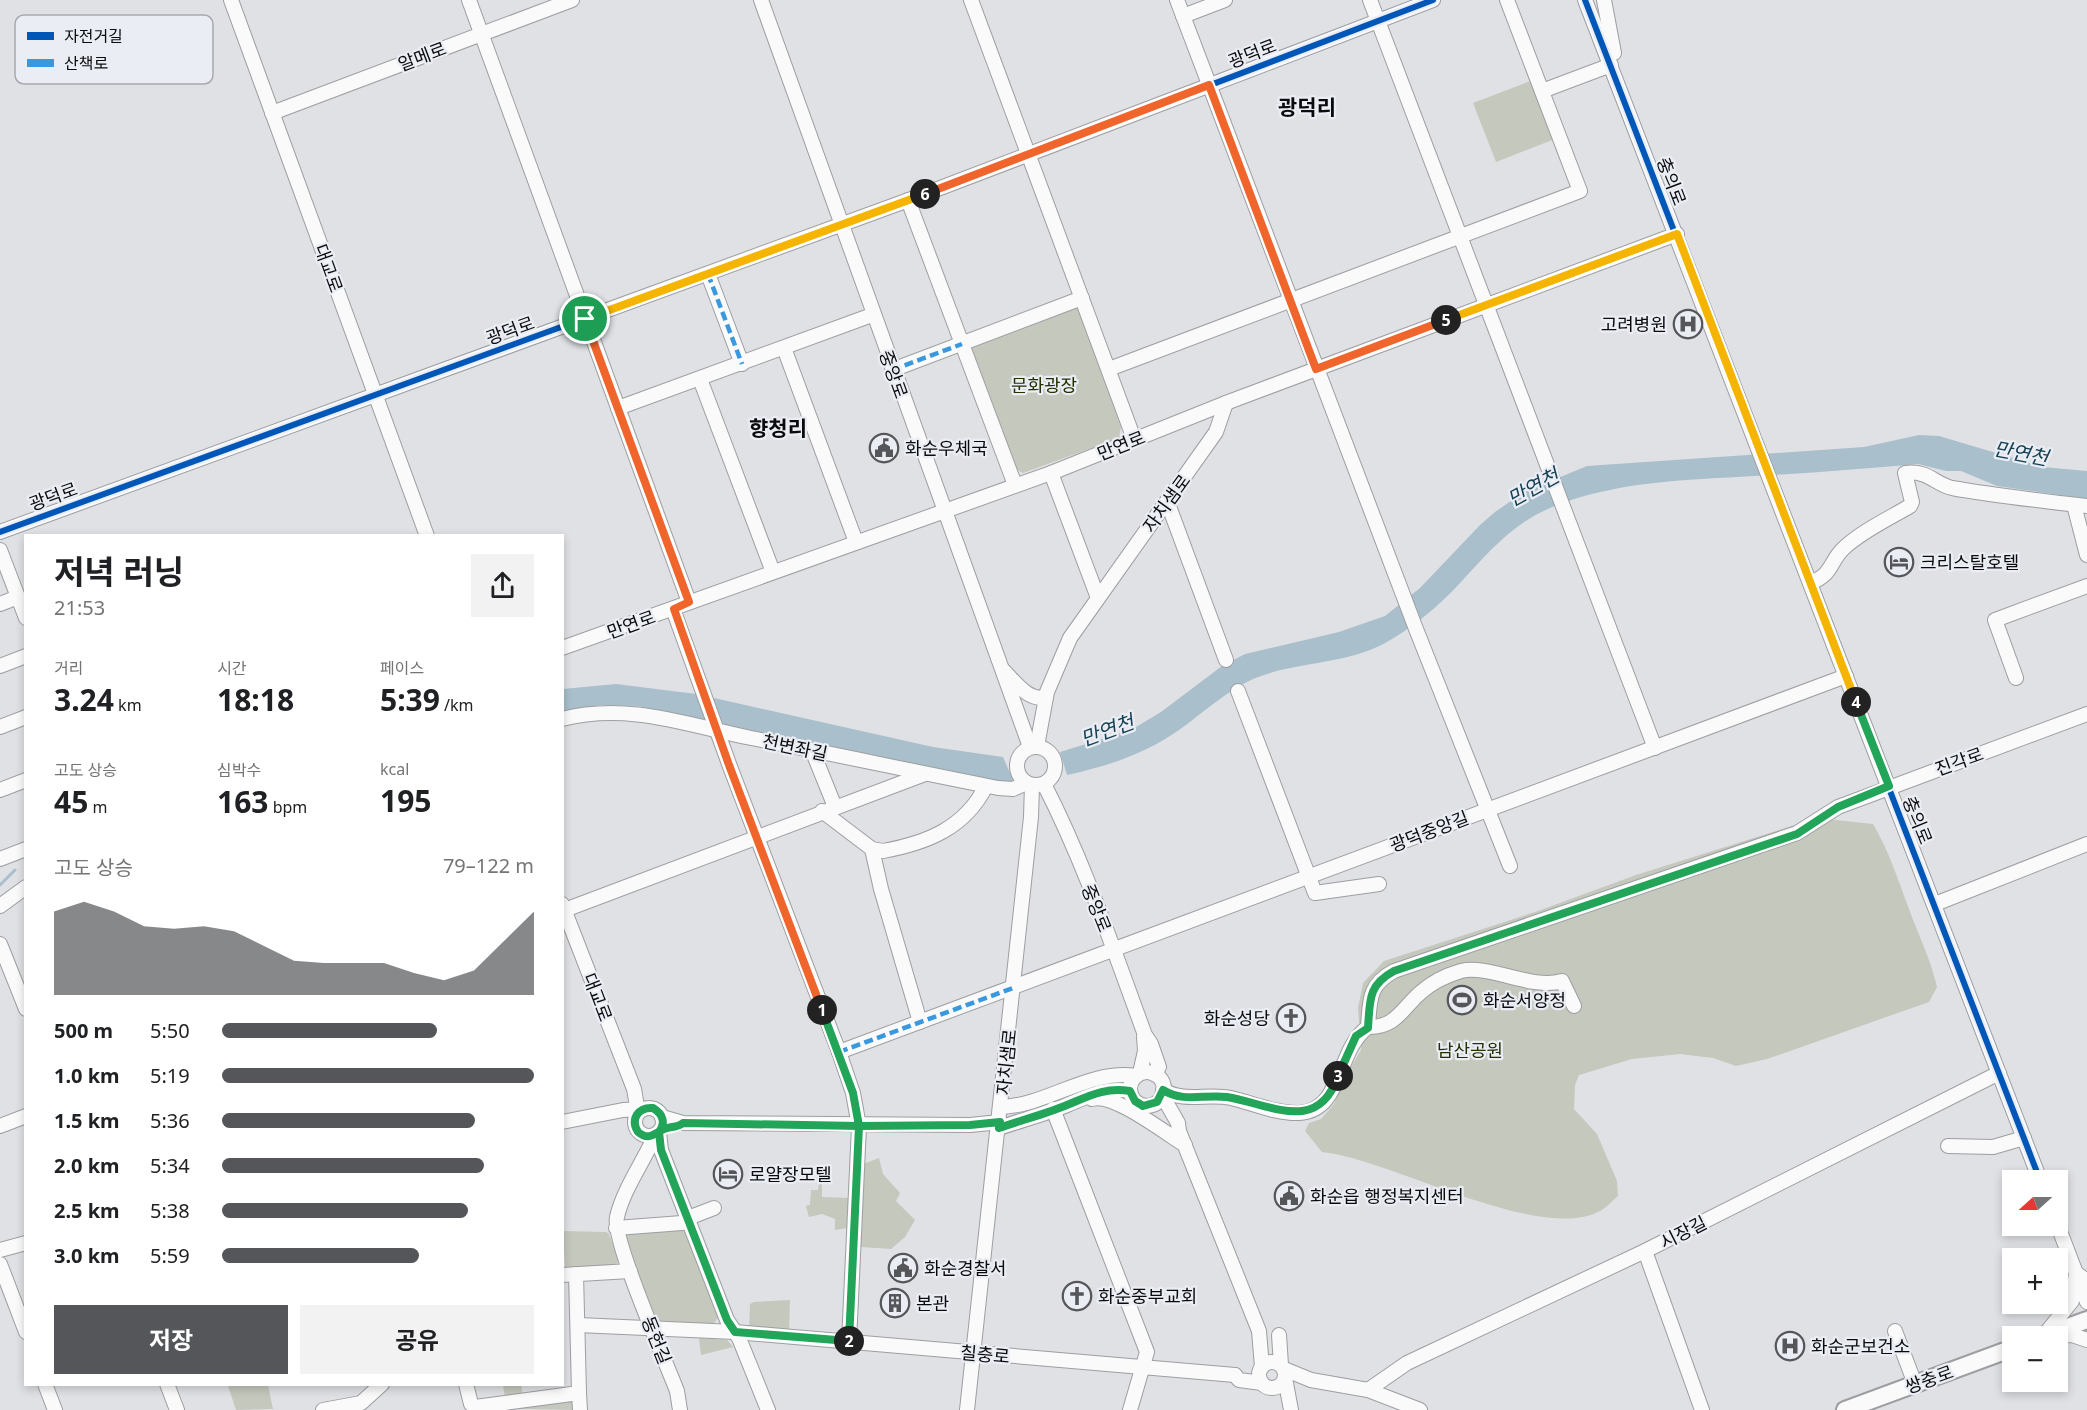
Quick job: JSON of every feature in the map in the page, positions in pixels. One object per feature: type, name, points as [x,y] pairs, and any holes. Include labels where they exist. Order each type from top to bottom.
[{"type":"main road","points":[[2068,1327],[2087,1320]]},
{"type":"main road","name":"쌍충로","points":[[1845,1410],[2002,1352]]},
{"type":"street","name":"대교로","points":[[231,0],[426,534]]},
{"type":"street","points":[[469,0],[689,602]]},
{"type":"street","name":"알메로","points":[[272,113],[572,0]]},
{"type":"street","name":"중앙로","points":[[761,0],[999,666],[1033,747]]},
{"type":"street","points":[[971,0],[1134,439]]},
{"type":"street","points":[[1177,0],[1409,612],[1510,866]]},
{"type":"street","points":[[1183,16],[1224,0]]},
{"type":"street","points":[[1370,0],[1654,748]]},
{"type":"street","name":"광덕로","points":[[0,532],[841,225],[1433,0]]},
{"type":"street","points":[[1109,369],[1580,191],[1507,0]]},
{"type":"street","name":"충의로","points":[[1585,0],[2036,1170]]},
{"type":"street","name":"충의로","points":[[1604,0],[1624,99]]},
{"type":"street","points":[[1542,91],[1611,65]]},
{"type":"street","points":[[908,200],[1015,485]]},
{"type":"street","name":"만연로","points":[[564,647],[1051,472],[1226,403],[1677,234]]},
{"type":"street","points":[[708,273],[742,364]]},
{"type":"street","points":[[892,370],[1083,298]]},
{"type":"street","points":[[618,408],[872,315]]},
{"type":"street","points":[[784,348],[856,542]]},
{"type":"street","points":[[700,379],[773,572]]},
{"type":"street","name":"자치샘로","points":[[1033,747],[1046,697],[1070,638],[1215,432],[1226,403]]},
{"type":"street","points":[[1051,472],[1098,598]]},
{"type":"street","points":[[1810,583],[1826,576],[1841,551],[1852,541],[1910,506],[1912,502],[1905,473],[1924,473],[1949,488],[1992,496],[2080,505],[2087,555]]},
{"type":"street","points":[[1167,501],[1226,660]]},
{"type":"street","points":[[0,550],[24,613]]},
{"type":"street","points":[[2016,678],[1995,620],[2087,586]]},
{"type":"street","points":[[0,604],[18,597]]},
{"type":"street","points":[[674,609],[853,1093],[859,1126],[849,1342]]},
{"type":"street","points":[[0,666],[24,657]]},
{"type":"street","points":[[999,666],[1030,695],[1038,699],[1046,697]]},
{"type":"street","name":"광덕중앙길","points":[[838,1052],[1013,988],[1113,947],[1309,877],[1488,808],[1846,676]]},
{"type":"street","points":[[1238,692],[1315,893],[1379,884]]},
{"type":"street","name":"천변좌길","points":[[564,719],[601,711],[632,712],[986,786],[1013,789],[1034,784]]},
{"type":"street","name":"진각로","points":[[1368,1028],[1374,987],[1378,981],[1394,971],[1797,834],[1838,807],[1889,786],[2087,714]]},
{"type":"street","points":[[0,727],[24,718]]},
{"type":"street","points":[[1033,747],[1047,750],[1056,762],[1053,776],[1034,784],[1017,767],[1020,755],[1033,747]]},
{"type":"street","points":[[812,750],[829,809],[872,849],[881,889],[920,1022]]},
{"type":"street","points":[[564,908],[926,774]]},
{"type":"street","points":[[0,790],[24,781]]},
{"type":"street","name":"중앙로","points":[[1034,784],[1060,815],[1113,947],[1145,1035],[1151,1044],[1159,1067],[1144,1074]]},
{"type":"street","name":"자치샘로","points":[[967,1410],[1000,1125],[1034,784]]},
{"type":"street","points":[[872,849],[893,849],[951,828],[970,813],[986,786]]},
{"type":"street","points":[[1031,817],[1042,811],[1060,815]]},
{"type":"street","points":[[1935,904],[2087,844]]},
{"type":"street","points":[[0,859],[24,850]]},
{"type":"street","points":[[0,906],[24,888]]},
{"type":"street","name":"대교로","points":[[564,911],[634,1089],[640,1112]]},
{"type":"street","points":[[0,944],[24,1004]]},
{"type":"street","points":[[1163,1092],[1174,1097],[1227,1097],[1288,1112],[1303,1112],[1318,1106],[1330,1095],[1356,1036],[1368,1028],[1386,1025],[1395,1020],[1429,986],[1469,970],[1513,979],[1555,983],[1562,981],[1574,1006]]},
{"type":"street","name":"시장길","points":[[1368,1390],[1407,1363],[1645,1251],[1999,1072]]},
{"type":"street","points":[[1001,1107],[1019,1105],[1112,1074],[1144,1074],[1161,1081],[1163,1092],[1178,1123],[1179,1131],[1262,1333],[1275,1373],[1290,1408]]},
{"type":"street","points":[[1144,1074],[1131,1083],[1130,1091],[1135,1101],[1156,1109],[1179,1131]]},
{"type":"street","points":[[619,1112],[634,1089]]},
{"type":"street","points":[[1067,1105],[1100,1091],[1118,1089],[1130,1091]]},
{"type":"street","points":[[1148,1106],[1157,1102],[1163,1092]]},
{"type":"street","points":[[714,1208],[688,1218],[682,1223],[616,1228],[619,1210],[658,1137],[680,1125],[1000,1125],[1097,1097],[1111,1100],[1185,1144]]},
{"type":"street","points":[[1053,1109],[1147,1352],[1130,1410]]},
{"type":"street","points":[[564,1122],[619,1112],[658,1111],[658,1137],[727,1320],[735,1332],[768,1410]]},
{"type":"street","points":[[640,1112],[638,1132],[668,1138],[680,1125]]},
{"type":"street","points":[[0,1126],[24,1117]]},
{"type":"street","points":[[1948,1146],[1993,1147],[2024,1138]]},
{"type":"street","name":"동헌길","points":[[616,1228],[630,1271],[677,1391],[680,1410]]},
{"type":"street","points":[[2063,1236],[2081,1277],[2087,1302]]},
{"type":"street","points":[[0,1250],[24,1244]]},
{"type":"street","points":[[1645,1251],[1702,1410]]},
{"type":"street","points":[[0,1264],[24,1327]]},
{"type":"street","points":[[580,1410],[578,1325],[569,1274],[630,1271]]},
{"type":"street","points":[[2053,1326],[2072,1301],[2081,1277]]},
{"type":"street","points":[[578,1325],[735,1332]]},
{"type":"street","points":[[1895,1331],[1916,1384]]},
{"type":"street","name":"칠충로","points":[[735,1332],[1235,1375],[1239,1380],[1275,1373],[1307,1381]]},
{"type":"street","points":[[1262,1333],[1279,1335],[1275,1373]]},
{"type":"street","points":[[2068,1335],[2087,1340]]},
{"type":"street","points":[[1290,1408],[1294,1399],[1294,1388],[1307,1381],[1368,1390],[1420,1410]]},
{"type":"street","points":[[46,1386],[55,1410]]},
{"type":"street","points":[[168,1386],[177,1410]]},
{"type":"street","points":[[323,1410],[366,1400],[380,1386]]},
{"type":"street","points":[[466,1386],[471,1404],[475,1407],[579,1393]]},
{"type":"green space","points":[[1533,80],[1555,139],[1496,162],[1473,103]]},
{"type":"green space","name":"문화광장","points":[[1075,306],[1080,309],[1121,427],[1119,438],[1023,473],[1010,466],[969,352],[973,343]]},
{"type":"green space","name":"남산공원","points":[[1817,818],[1873,824],[1893,866],[1931,966],[1937,987],[1929,1002],[1767,1059],[1736,1066],[1713,1058],[1680,1054],[1632,1059],[1579,1075],[1575,1085],[1574,1109],[1597,1134],[1617,1181],[1618,1196],[1602,1210],[1573,1218],[1541,1217],[1503,1209],[1386,1169],[1322,1152],[1305,1131],[1309,1123],[1321,1119],[1334,1104],[1346,1075],[1361,1050],[1358,1008],[1363,983],[1384,961],[1538,911],[1636,875]]},
{"type":"green space","points":[[879,1158],[883,1174],[900,1193],[896,1201],[915,1220],[905,1237],[891,1249],[861,1247],[863,1164]]},
{"type":"green space","points":[[820,1177],[822,1177],[822,1197],[850,1198],[848,1228],[835,1230],[835,1219],[822,1214],[809,1217],[806,1206],[810,1205],[811,1190],[818,1190]]},
{"type":"green space","points":[[684,1229],[718,1318],[712,1326],[661,1323],[653,1317],[625,1242],[627,1235],[632,1231]]},
{"type":"green space","points":[[564,1231],[609,1234],[619,1260],[615,1266],[565,1269]]},
{"type":"green space","points":[[790,1300],[789,1333],[749,1329],[750,1304]]},
{"type":"green space","points":[[699,1338],[727,1340],[733,1347],[701,1355]]},
{"type":"green space","points":[[228,1386],[268,1386],[273,1409],[236,1410]]},
{"type":"green space","points":[[503,1386],[521,1386],[523,1396],[505,1398]]},
{"type":"green space","points":[[569,1399],[574,1403],[575,1410],[521,1409],[523,1406]]},
{"type":"water","points":[[1919,435],[1939,436],[2043,467],[2087,471],[2087,499],[1997,486],[1961,471],[1946,471],[1918,464],[1650,483],[1599,492],[1550,508],[1524,522],[1491,550],[1437,606],[1411,627],[1376,648],[1341,659],[1270,673],[1253,679],[1233,690],[1179,730],[1153,746],[1097,768],[1067,775],[1060,752],[1131,730],[1161,712],[1222,666],[1245,654],[1339,632],[1385,616],[1420,588],[1495,512],[1524,492],[1587,466],[1864,447]]},
{"type":"water","points":[[616,684],[696,694],[933,747],[1003,757],[1014,782],[975,778],[638,706],[601,705],[564,711],[564,689]]},
{"type":"waterway","points":[[0,885],[15,870]]},
{"type":"marked path","points":[[708,274],[742,364]]},
{"type":"marked path","points":[[892,370],[962,344]]},
{"type":"marked path","points":[[839,1052],[1013,988]]},
{"type":"cycle path","points":[[0,532],[914,198],[1433,0]]},
{"type":"cycle path","points":[[1585,0],[2036,1170]]},
{"type":"place","name":"고려병원","points":[[1688,324]]},
{"type":"place","name":"화순우체국","points":[[884,448]]},
{"type":"place","name":"크리스탈호텔","points":[[1899,562]]},
{"type":"place","name":"화순서양정","points":[[1462,1000]]},
{"type":"place","name":"화순성당","points":[[1291,1018]]},
{"type":"place","name":"로얄장모텔","points":[[728,1174]]},
{"type":"place","name":"화순읍 행정복지센터","points":[[1289,1196]]},
{"type":"place","name":"화순경찰서","points":[[903,1268]]},
{"type":"place","name":"화순중부교회","points":[[1077,1296]]},
{"type":"place","name":"본관","points":[[895,1303]]},
{"type":"place","name":"화순군보건소","points":[[1790,1346]]},
{"type":"district","name":"광덕리","points":[[1307,107]]},
{"type":"district","name":"향청리","points":[[778,428]]},
{"type":"route","points":[[585,319],[689,602],[674,609],[729,765],[853,1093],[858,1114],[859,1126],[683,1123],[678,1127],[666,1128],[660,1131],[659,1132],[655,1136],[650,1137],[641,1135],[635,1128],[636,1115],[643,1109],[653,1108],[663,1119],[662,1129],[659,1132],[661,1150],[727,1320],[735,1332],[849,1342],[859,1126],[970,1125],[1000,1122],[999,1128],[1067,1105],[1089,1094],[1118,1089],[1130,1091],[1135,1101],[1143,1106],[1157,1102],[1163,1090],[1174,1097],[1220,1096],[1288,1112],[1302,1113],[1318,1106],[1335,1087],[1349,1047],[1356,1036],[1368,1028],[1371,996],[1374,987],[1384,976],[1797,834],[1838,807],[1889,786],[1677,234],[1316,369],[1209,85],[914,198],[585,319]]},
{"type":"water label","name":"만연천","points":[[2021,453]]},
{"type":"water label","name":"만연천","points":[[1533,487]]},
{"type":"water label","name":"만연천","points":[[1107,730]]}]
